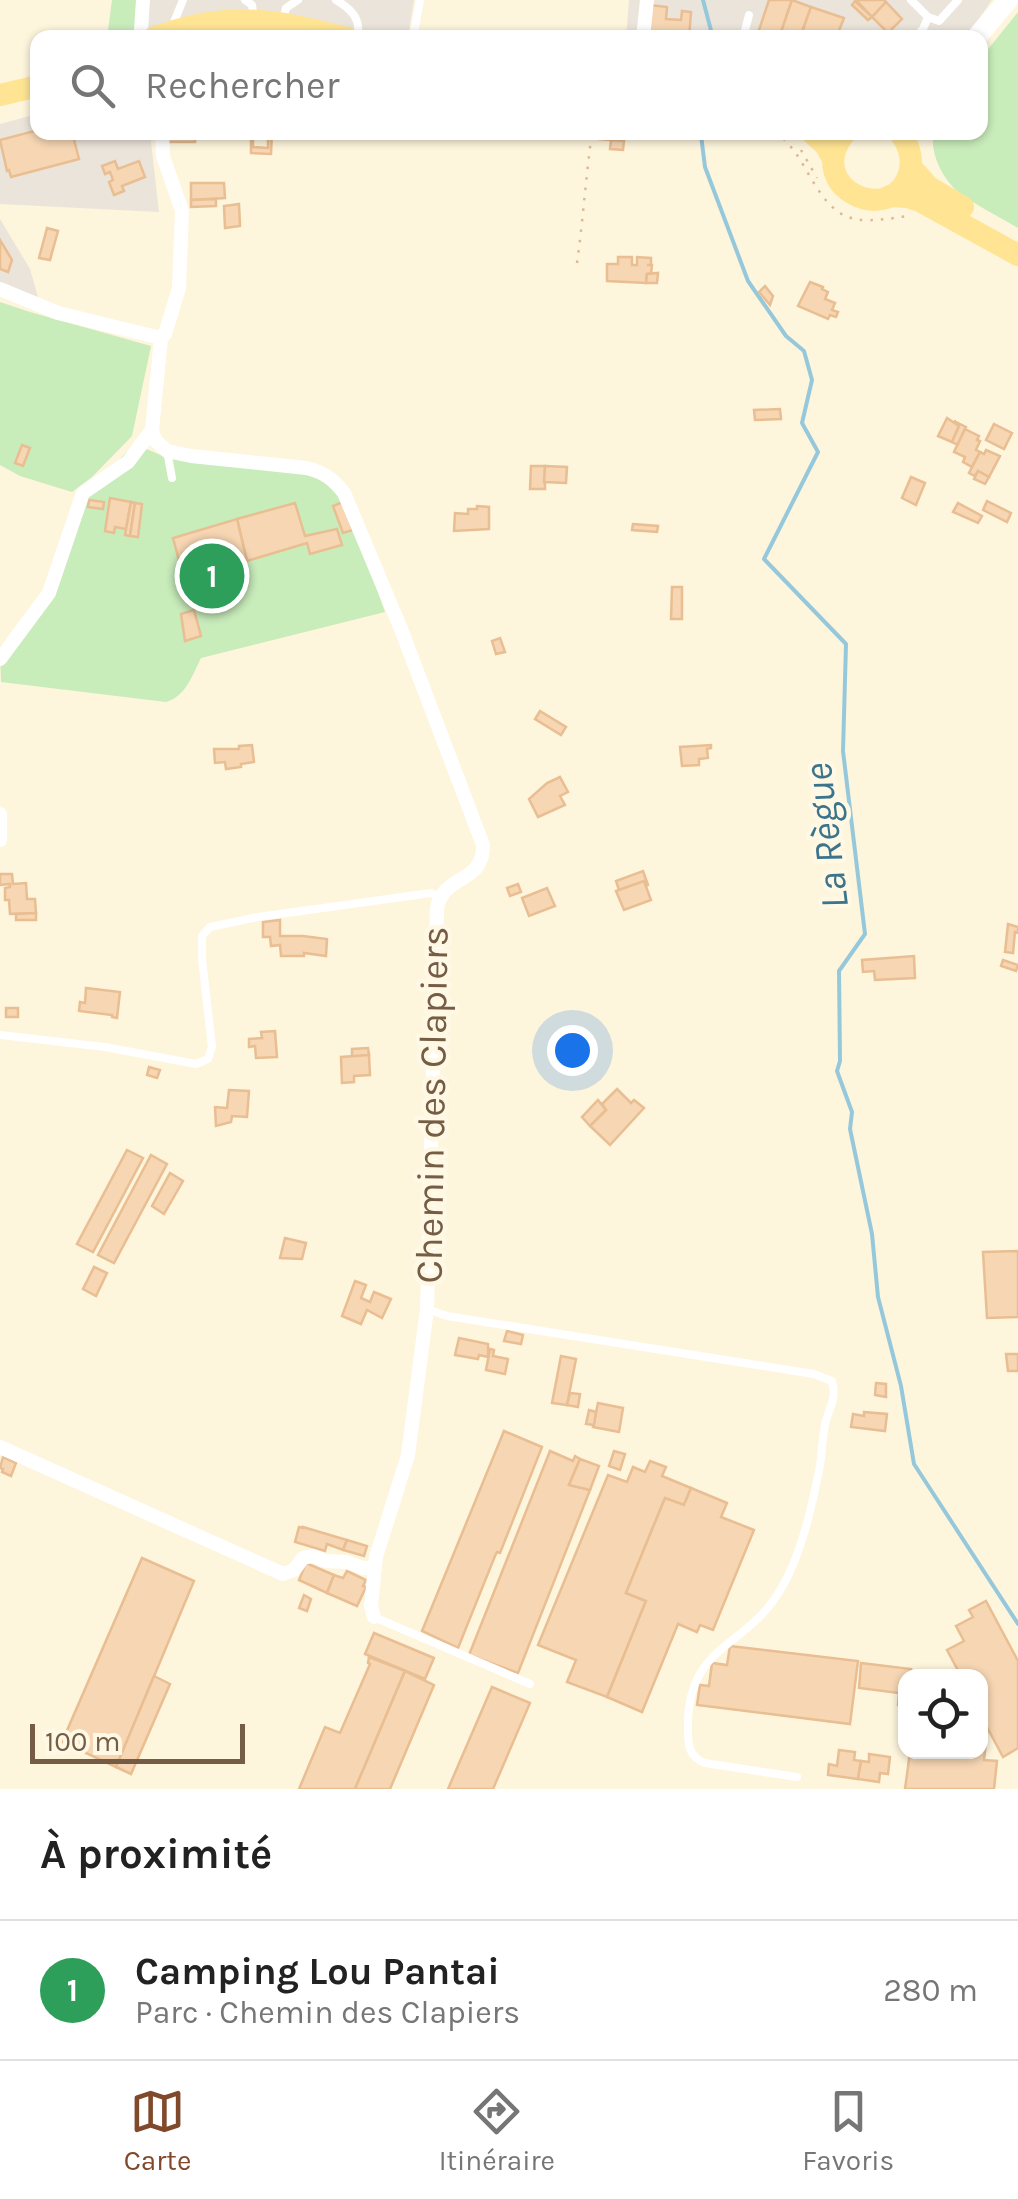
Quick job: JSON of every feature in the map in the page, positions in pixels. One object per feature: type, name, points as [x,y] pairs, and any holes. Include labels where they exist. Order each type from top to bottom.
[{"type":"main road","points":[[983,30],[1008,0]]},
{"type":"main road","points":[[176,29],[230,19],[250,10],[314,30]]},
{"type":"main road","points":[[0,95],[30,88]]},
{"type":"main road","points":[[820,140],[833,158]]},
{"type":"main road","points":[[840,140],[833,158],[834,170],[847,191],[868,200],[890,196],[920,200],[1018,256]]},
{"type":"main road","points":[[890,196],[907,178],[908,145]]},
{"type":"main road","points":[[908,145],[929,187],[1018,238]]},
{"type":"street","points":[[141,30],[143,0]]},
{"type":"street","points":[[645,30],[648,0]]},
{"type":"street","points":[[162,140],[163,156],[182,211],[179,288],[161,338],[152,430],[167,451]]},
{"type":"street","points":[[0,289],[58,313],[161,338]]},
{"type":"street","points":[[0,659],[49,593],[83,493],[128,462],[152,430]]},
{"type":"street","name":"Chemin des Clapiers","points":[[167,451],[320,472],[333,478],[344,493],[408,647],[483,845],[478,867],[444,890],[437,908],[427,1309],[408,1454],[374,1568],[374,1617]]},
{"type":"street","points":[[0,814],[0,840]]},
{"type":"street","points":[[0,1447],[283,1574],[294,1570],[303,1558],[313,1556],[337,1564],[348,1562],[374,1568]]},
{"type":"lane","points":[[176,29],[174,22],[182,0]]},
{"type":"lane","points":[[282,22],[286,8],[298,0]]},
{"type":"lane","points":[[336,0],[348,7],[357,19],[359,30]]},
{"type":"lane","points":[[414,30],[420,0]]},
{"type":"lane","points":[[912,0],[928,17],[939,22],[958,0]]},
{"type":"lane","points":[[745,30],[749,15]]},
{"type":"lane","points":[[923,30],[928,17]]},
{"type":"lane","points":[[167,451],[172,478]]},
{"type":"lane","points":[[0,1035],[106,1047],[196,1064],[208,1059],[212,1047],[202,959],[202,936],[210,927],[431,893],[439,897]]},
{"type":"lane","points":[[427,1309],[446,1316],[814,1374],[832,1381],[835,1394],[824,1427],[819,1472],[790,1570],[780,1592],[760,1616],[698,1673],[688,1708],[689,1744],[697,1760],[797,1777]]},
{"type":"lane","points":[[374,1617],[530,1684]]},
{"type":"path","points":[[577,263],[591,140]]},
{"type":"shaded area","points":[[149,0],[414,0],[409,30],[357,30],[304,17],[148,30]]},
{"type":"shaded area","points":[[629,0],[992,0],[971,30],[627,30]]},
{"type":"shaded area","points":[[30,116],[30,140],[151,140],[159,212],[0,204],[0,124]]},
{"type":"shaded area","points":[[0,219],[30,269],[39,301],[0,287]]},
{"type":"green space","points":[[112,0],[149,0],[148,30],[108,30]]},
{"type":"green space","points":[[1018,12],[1018,228],[956,190],[946,178],[933,148],[933,140],[988,140],[988,49]]},
{"type":"green space","points":[[0,302],[151,346],[132,436],[72,492],[20,476],[0,465]]},
{"type":"green space","points":[[134,444],[163,456],[320,477],[345,501],[385,612],[201,658],[183,690],[166,702],[1,682],[0,647],[48,589],[72,511]]},
{"type":"building","points":[[769,0],[792,0],[782,30],[759,30]]},
{"type":"building","points":[[792,0],[811,7],[803,30],[782,30]]},
{"type":"building","points":[[856,0],[884,0],[886,2],[872,17]]},
{"type":"building","points":[[855,1],[872,17],[868,20],[852,5]]},
{"type":"building","points":[[886,2],[902,19],[891,30],[885,30],[872,17]]},
{"type":"building","points":[[650,5],[667,7],[666,19],[681,20],[682,11],[691,12],[690,30],[648,30]]},
{"type":"building","points":[[811,7],[844,18],[839,30],[803,30]]},
{"type":"building","points":[[30,132],[30,140],[74,140],[79,159],[11,177],[0,140]]},
{"type":"building","points":[[251,140],[253,147],[268,148],[268,140],[272,140],[271,154],[251,153]]},
{"type":"building","points":[[611,140],[624,141],[623,150],[610,149]]},
{"type":"building","points":[[115,161],[118,169],[139,161],[145,177],[122,186],[124,191],[114,195],[110,172],[105,174],[102,166]]},
{"type":"building","points":[[191,183],[224,183],[225,198],[191,200]]},
{"type":"building","points":[[216,199],[216,206],[191,207],[191,200]]},
{"type":"building","points":[[239,204],[240,226],[225,228],[224,206]]},
{"type":"building","points":[[47,228],[58,231],[50,260],[39,258]]},
{"type":"building","points":[[0,240],[12,260],[8,272],[0,269]]},
{"type":"building","points":[[618,257],[632,257],[632,265],[637,265],[637,257],[651,258],[651,274],[647,274],[646,283],[607,281],[607,264],[618,264]]},
{"type":"building","points":[[658,273],[657,283],[646,283],[647,274]]},
{"type":"building","points":[[810,282],[828,292],[825,299],[835,303],[832,310],[838,312],[836,317],[830,315],[828,319],[798,306]]},
{"type":"building","points":[[765,286],[773,296],[770,305],[759,292]]},
{"type":"building","points":[[780,409],[781,419],[755,420],[754,410]]},
{"type":"building","points":[[947,418],[959,426],[952,442],[938,436]]},
{"type":"building","points":[[954,421],[966,427],[958,445],[952,442],[959,426]]},
{"type":"building","points":[[994,424],[1012,433],[1004,449],[986,440]]},
{"type":"building","points":[[965,429],[979,436],[980,441],[976,450],[980,452],[972,467],[963,462],[965,457],[954,452]]},
{"type":"building","points":[[22,445],[30,448],[23,466],[15,463]]},
{"type":"building","points":[[986,450],[1000,456],[989,477],[978,471],[975,476],[969,473],[980,452],[984,454]]},
{"type":"building","points":[[531,466],[545,466],[545,489],[530,489]]},
{"type":"building","points":[[545,466],[567,467],[566,483],[544,482]]},
{"type":"building","points":[[978,471],[989,477],[985,484],[974,479]]},
{"type":"building","points":[[911,477],[925,483],[916,505],[902,498]]},
{"type":"building","points":[[110,498],[131,502],[126,529],[115,527],[114,533],[105,531]]},
{"type":"building","points":[[89,500],[104,502],[103,509],[88,507]]},
{"type":"building","points":[[987,501],[1011,513],[1007,522],[983,510]]},
{"type":"building","points":[[131,502],[135,503],[130,536],[125,535]]},
{"type":"building","points":[[343,502],[353,530],[343,533],[333,506]]},
{"type":"building","points":[[135,503],[142,504],[138,537],[130,536]]},
{"type":"building","points":[[295,503],[305,536],[337,529],[342,545],[310,554],[307,543],[247,561],[237,519]]},
{"type":"building","points":[[958,503],[982,516],[978,523],[953,512]]},
{"type":"building","points":[[489,507],[489,529],[454,531],[455,513],[468,514],[468,509]]},
{"type":"building","points":[[237,519],[247,561],[184,579],[173,538]]},
{"type":"building","points":[[633,524],[658,526],[657,532],[632,530]]},
{"type":"building","points":[[672,587],[682,587],[682,619],[671,619]]},
{"type":"building","points":[[194,610],[201,636],[185,641],[181,614]]},
{"type":"building","points":[[500,638],[505,652],[496,654],[492,641]]},
{"type":"building","points":[[540,711],[566,727],[561,735],[535,719]]},
{"type":"building","points":[[252,745],[254,762],[226,769],[225,762],[215,763],[214,749]]},
{"type":"building","points":[[711,745],[708,758],[699,759],[699,765],[682,766],[680,747]]},
{"type":"building","points":[[560,777],[568,792],[560,796],[565,805],[538,817],[529,799]]},
{"type":"building","points":[[643,871],[648,885],[644,881],[619,890],[616,881]]},
{"type":"building","points":[[0,874],[12,874],[13,884],[26,883],[27,899],[35,899],[36,913],[10,914],[5,888],[10,884],[0,885]]},
{"type":"building","points":[[644,881],[651,900],[624,910],[616,891]]},
{"type":"building","points":[[518,884],[521,892],[510,896],[507,888]]},
{"type":"building","points":[[547,888],[555,906],[529,916],[522,898]]},
{"type":"building","points":[[36,913],[36,920],[16,920],[16,914]]},
{"type":"building","points":[[280,920],[280,936],[327,939],[326,956],[281,956],[280,945],[271,946],[270,937],[263,937],[263,922]]},
{"type":"building","points":[[1008,924],[1018,927],[1013,953],[1005,952]]},
{"type":"building","points":[[914,956],[915,978],[875,980],[874,971],[863,972],[862,960]]},
{"type":"building","points":[[1003,960],[1018,965],[1016,971],[1001,966]]},
{"type":"building","points":[[86,988],[120,992],[117,1018],[79,1011],[80,1002],[85,1003]]},
{"type":"building","points":[[6,1008],[18,1008],[18,1017],[6,1017]]},
{"type":"building","points":[[275,1031],[277,1057],[256,1058],[255,1046],[249,1047],[249,1039],[262,1038],[261,1032]]},
{"type":"building","points":[[368,1048],[369,1055],[352,1057],[352,1049]]},
{"type":"building","points":[[369,1055],[370,1075],[354,1076],[354,1082],[342,1083],[341,1057]]},
{"type":"building","points":[[149,1067],[160,1070],[157,1078],[147,1075]]},
{"type":"building","points":[[617,1089],[631,1103],[634,1100],[644,1108],[610,1145],[590,1126],[606,1110],[602,1104]]},
{"type":"building","points":[[229,1090],[249,1091],[247,1117],[232,1116],[231,1122],[216,1126],[215,1107],[227,1108]]},
{"type":"building","points":[[598,1100],[606,1110],[590,1126],[582,1117]]},
{"type":"building","points":[[127,1150],[143,1158],[93,1252],[77,1244]]},
{"type":"building","points":[[151,1155],[167,1164],[114,1263],[98,1255]]},
{"type":"building","points":[[170,1173],[183,1181],[164,1214],[152,1206]]},
{"type":"building","points":[[285,1238],[306,1243],[302,1259],[280,1258]]},
{"type":"building","points":[[1018,1251],[1018,1317],[987,1318],[983,1252]]},
{"type":"building","points":[[94,1267],[107,1273],[96,1296],[83,1289]]},
{"type":"building","points":[[355,1281],[366,1285],[361,1298],[370,1302],[374,1292],[391,1299],[382,1318],[367,1310],[361,1324],[342,1316]]},
{"type":"building","points":[[507,1331],[523,1335],[521,1344],[504,1341]]},
{"type":"building","points":[[459,1338],[488,1344],[488,1357],[455,1355]]},
{"type":"building","points":[[490,1349],[494,1350],[493,1356],[508,1359],[505,1374],[486,1370]]},
{"type":"building","points":[[1006,1354],[1018,1354],[1018,1371],[1008,1371]]},
{"type":"building","points":[[561,1356],[576,1359],[567,1405],[552,1403]]},
{"type":"building","points":[[876,1383],[886,1384],[886,1397],[875,1395]]},
{"type":"building","points":[[570,1393],[580,1394],[578,1407],[567,1405]]},
{"type":"building","points":[[598,1403],[623,1408],[619,1432],[593,1427]]},
{"type":"building","points":[[589,1410],[596,1412],[594,1425],[586,1424]]},
{"type":"building","points":[[864,1412],[887,1414],[885,1431],[851,1427],[853,1414],[864,1416]]},
{"type":"building","points":[[504,1431],[542,1447],[458,1648],[422,1631]]},
{"type":"building","points":[[550,1451],[573,1461],[575,1456],[580,1459],[569,1485],[590,1490],[518,1673],[469,1655]]},
{"type":"building","points":[[614,1451],[625,1454],[620,1470],[609,1466]]},
{"type":"building","points":[[3,1457],[16,1463],[11,1476],[0,1468]]},
{"type":"building","points":[[580,1459],[599,1466],[590,1490],[569,1485]]},
{"type":"building","points":[[650,1461],[666,1467],[662,1476],[691,1488],[684,1505],[665,1498],[626,1593],[646,1601],[607,1697],[567,1682],[576,1660],[538,1645],[608,1475],[627,1482],[633,1467],[645,1472]]},
{"type":"building","points":[[691,1488],[727,1503],[721,1517],[754,1530],[713,1630],[700,1625],[697,1632],[678,1624],[642,1712],[607,1697],[646,1601],[626,1593],[665,1498],[684,1505]]},
{"type":"building","points":[[299,1527],[347,1540],[343,1550],[327,1544],[325,1551],[295,1542]]},
{"type":"building","points":[[347,1540],[367,1546],[364,1556],[343,1550]]},
{"type":"building","points":[[142,1558],[194,1581],[116,1767],[62,1742]]},
{"type":"building","points":[[306,1563],[334,1575],[327,1593],[299,1580]]},
{"type":"building","points":[[347,1571],[366,1580],[357,1606],[327,1593],[334,1575],[343,1578]]},
{"type":"building","points":[[304,1595],[311,1599],[307,1611],[299,1608]]},
{"type":"building","points":[[986,1601],[1018,1661],[1018,1748],[1003,1757],[988,1729],[988,1669],[957,1669],[947,1650],[964,1641],[956,1626],[973,1617],[969,1610]]},
{"type":"building","points":[[374,1633],[434,1658],[425,1679],[365,1654]]},
{"type":"building","points":[[730,1646],[858,1661],[850,1724],[697,1705],[700,1685],[709,1686],[712,1663],[727,1665]]},
{"type":"building","points":[[369,1657],[405,1671],[355,1789],[299,1789],[325,1727],[340,1733],[370,1664]]},
{"type":"building","points":[[861,1663],[911,1669],[898,1669],[898,1693],[859,1688]]},
{"type":"building","points":[[405,1671],[434,1685],[390,1789],[355,1789]]},
{"type":"building","points":[[154,1676],[170,1684],[131,1774],[116,1767]]},
{"type":"building","points":[[492,1687],[530,1703],[493,1789],[448,1789]]},
{"type":"building","points":[[839,1750],[855,1752],[854,1760],[861,1761],[858,1779],[828,1775],[829,1764],[837,1766]]},
{"type":"building","points":[[869,1754],[890,1757],[888,1774],[880,1773],[879,1782],[858,1779],[861,1761],[869,1762]]},
{"type":"building","points":[[909,1759],[997,1761],[994,1789],[905,1789]]},
{"type":"waterway","name":"La Règue","points":[[703,0],[711,30]]},
{"type":"waterway","name":"La Règue","points":[[702,140],[705,167],[748,281],[786,336],[804,351],[812,380],[802,423],[818,452],[764,559],[846,644],[843,751],[865,934],[839,971],[837,1071],[852,1112],[850,1129],[872,1234],[878,1297],[901,1386],[914,1464],[1018,1624]]},
{"type":"place","name":"Camping Lou Pantai","points":[[212,576]]}]
